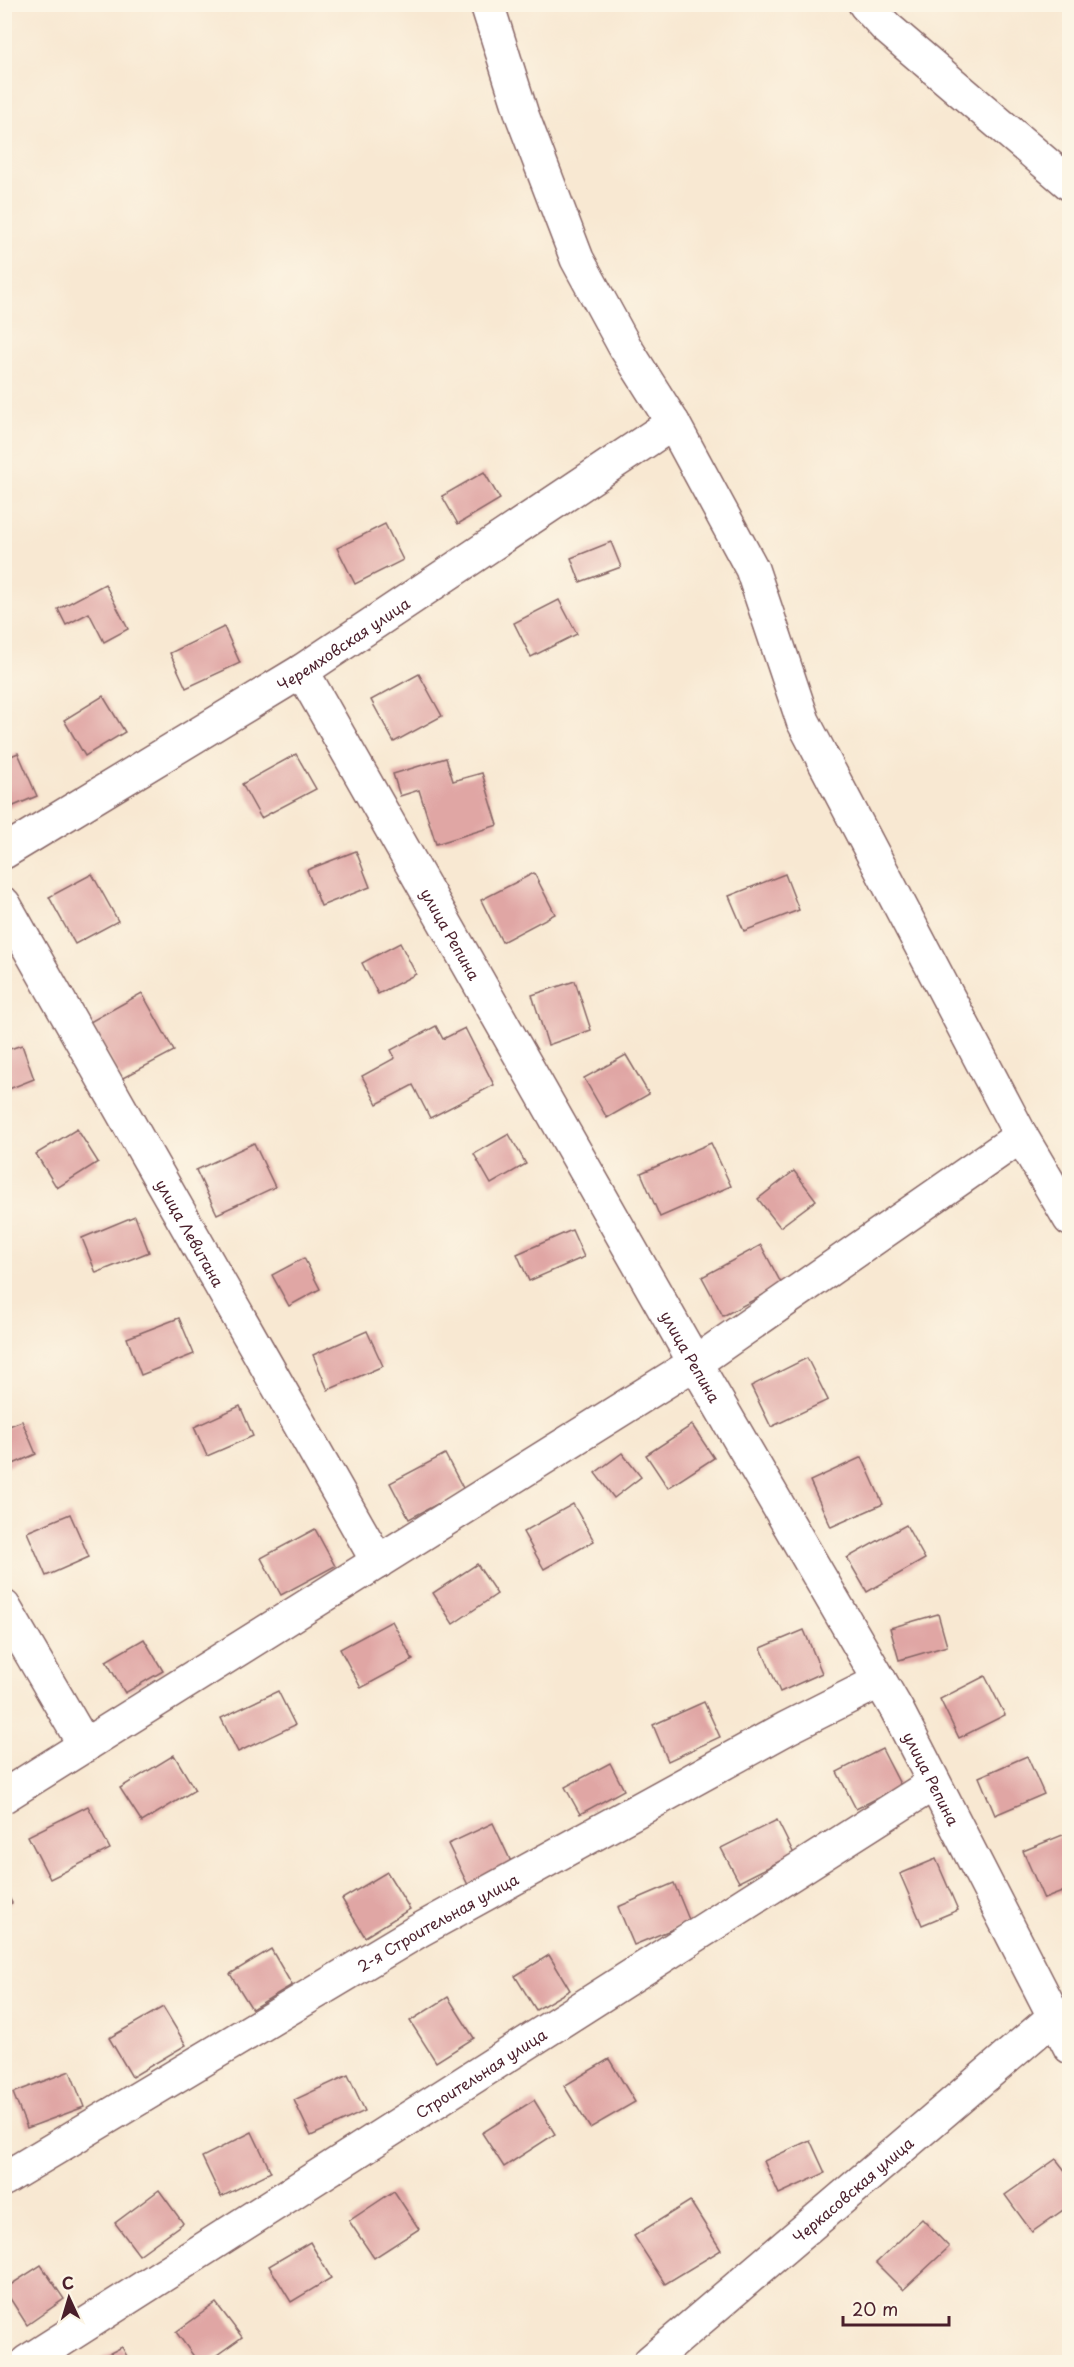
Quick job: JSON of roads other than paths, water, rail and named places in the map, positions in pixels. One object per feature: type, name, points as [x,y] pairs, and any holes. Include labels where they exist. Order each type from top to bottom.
[{"type":"street","points":[[488,4],[522,114],[577,259],[625,347],[673,423],[752,569],[803,721],[1021,1136],[1070,1219]]},
{"type":"street","points":[[865,4],[886,27],[1070,183]]},
{"type":"street","name":"Черемховская улица","points":[[4,852],[302,671],[673,423]]},
{"type":"street","name":"улица Репина","points":[[302,671],[695,1363],[880,1681],[1070,2047]]},
{"type":"street","name":"улица Левитана","points":[[4,904],[378,1562]]},
{"type":"street","points":[[4,1796],[695,1363],[1021,1136]]},
{"type":"street","points":[[4,1607],[85,1746]]},
{"type":"street","name":"2-я Строительная улица","points":[[4,2179],[418,1931],[787,1728],[880,1681]]},
{"type":"street","name":"Строительная улица","points":[[27,2362],[934,1783]]},
{"type":"street","name":"Черкасовская улица","points":[[650,2362],[1054,2017]]}]
